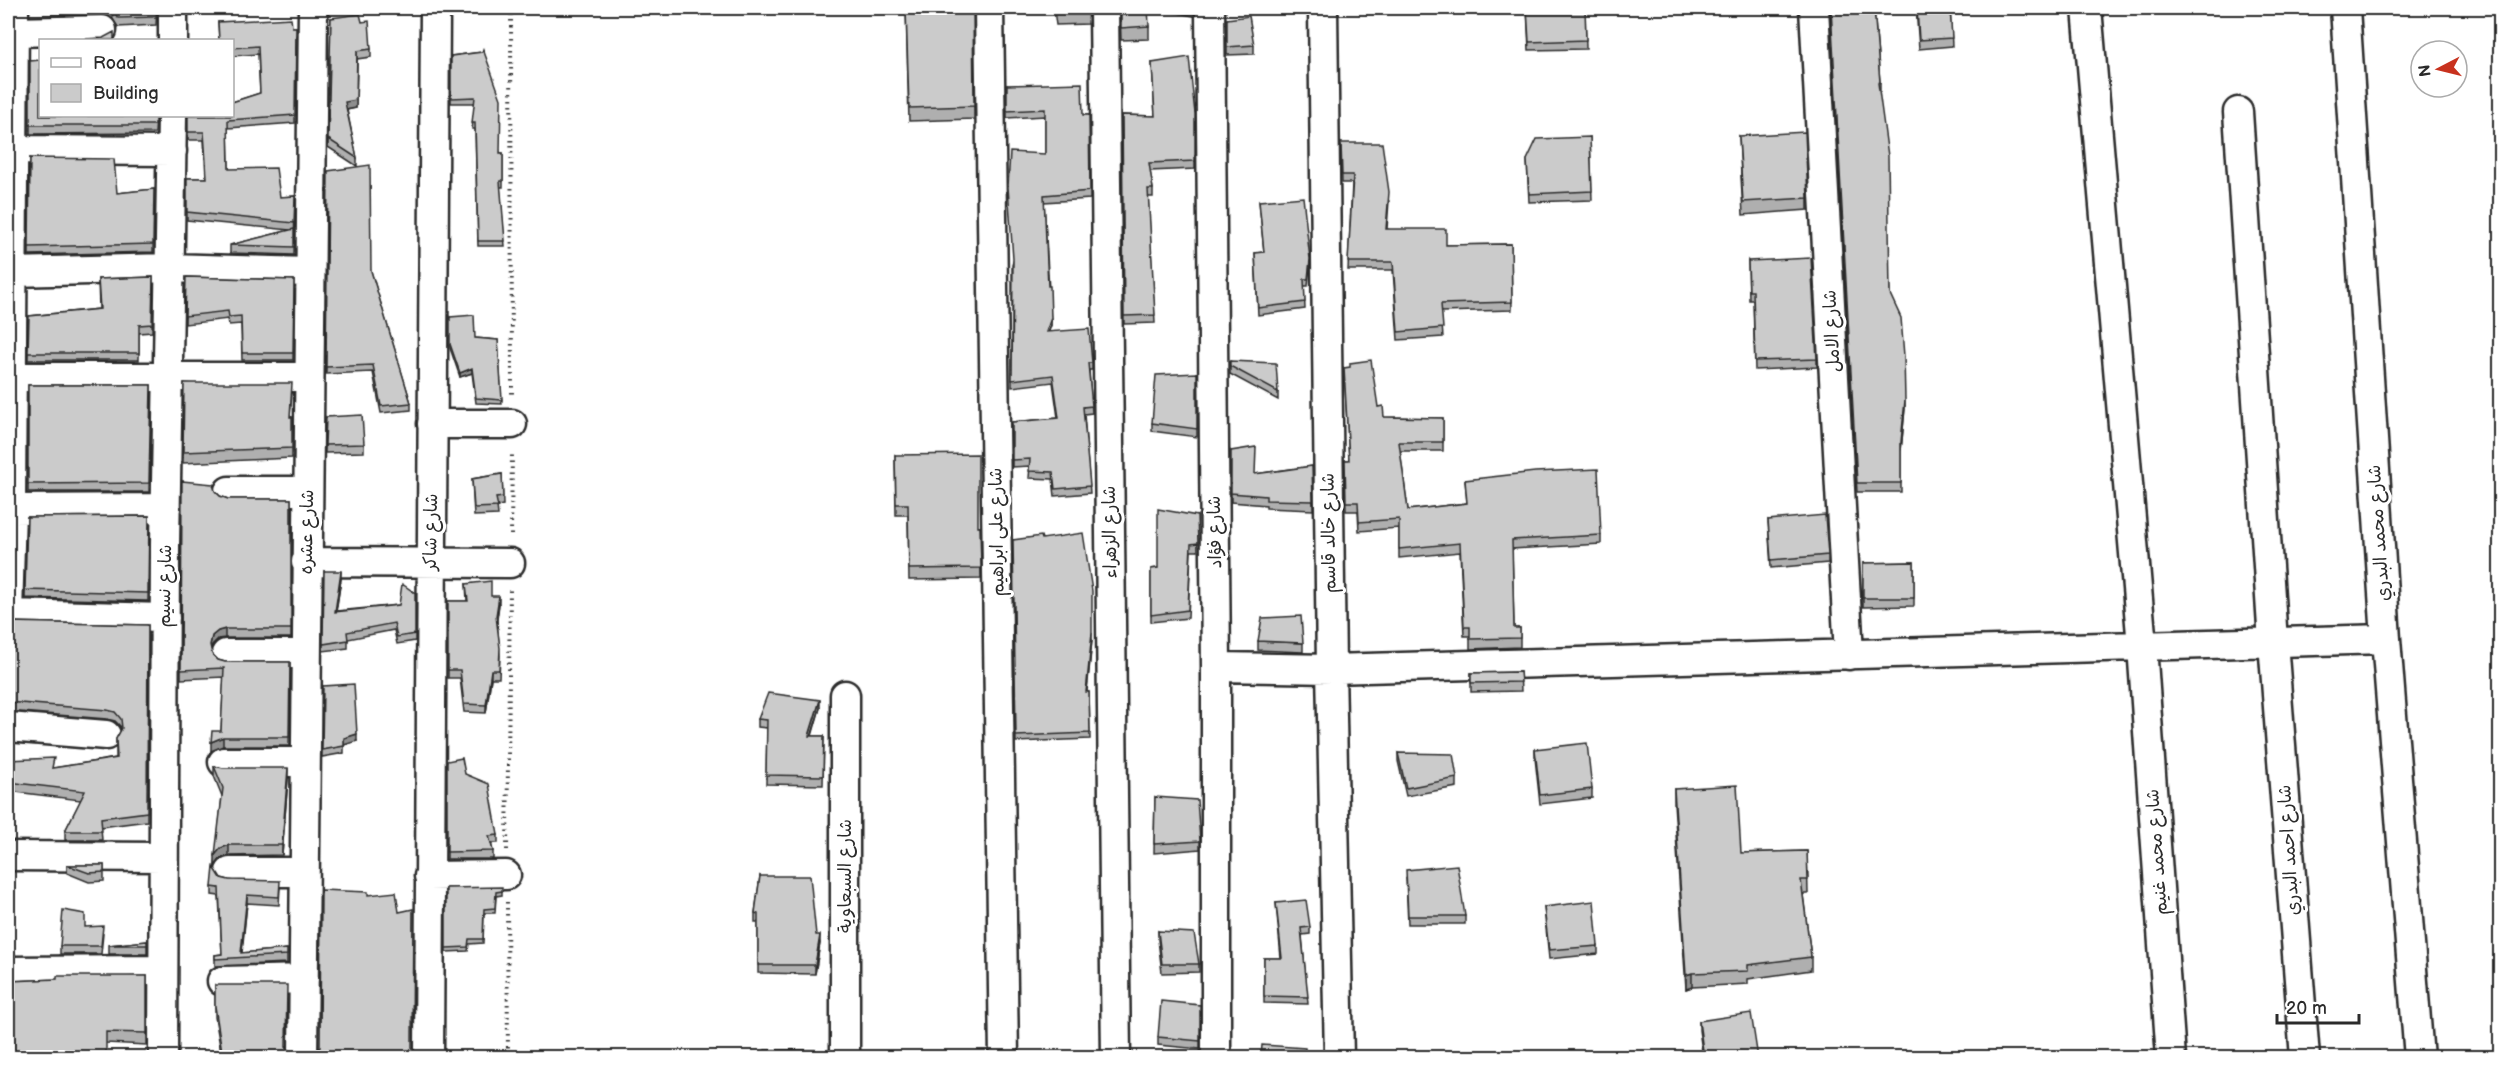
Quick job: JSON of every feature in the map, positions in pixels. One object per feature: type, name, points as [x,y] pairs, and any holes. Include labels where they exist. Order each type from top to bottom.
[{"type":"street","points":[[173,8],[173,39]]},
{"type":"street","name":"شارع عشره","points":[[303,1058],[305,654],[313,8]]},
{"type":"street","name":"شارع شاكر","points":[[429,1058],[430,562],[435,8]]},
{"type":"street","name":"شارع على ابراهيم","points":[[989,8],[1004,1058]]},
{"type":"street","name":"شارع الزهراء","points":[[1104,8],[1116,1058]]},
{"type":"street","name":"شارع فؤاد","points":[[1210,8],[1216,667],[1216,1058]]},
{"type":"street","name":"شارع خالد قاسم","points":[[1323,8],[1331,669],[1339,1058]]},
{"type":"street","name":"شارع الامل","points":[[1814,8],[1849,655]]},
{"type":"street","name":"شارع محمد غنيم","points":[[2087,8],[2142,646],[2171,1058]]},
{"type":"street","name":"شارع محمد البدري","points":[[2345,8],[2386,639],[2420,1058]]},
{"type":"street","points":[[102,30],[14,20],[13,376],[8,614],[165,618]]},
{"type":"street","name":"شارع احمد البدري","points":[[2238,112],[2273,642],[2304,1058]]},
{"type":"street","name":"شارع نسيم","points":[[163,1058],[168,268],[172,117]]},
{"type":"street","points":[[14,150],[172,151]]},
{"type":"street","points":[[13,272],[168,268],[309,272]]},
{"type":"street","points":[[13,376],[308,377]]},
{"type":"street","points":[[432,424],[512,424]]},
{"type":"street","points":[[230,491],[307,491]]},
{"type":"street","points":[[11,509],[166,508]]},
{"type":"street","points":[[306,562],[510,562]]},
{"type":"street","points":[[1216,667],[1331,669],[2386,639]]},
{"type":"street","points":[[226,654],[305,654]]},
{"type":"street","name":"شارع السبعاوية","points":[[845,695],[845,1058]]},
{"type":"street","points":[[8,727],[106,735]]},
{"type":"street","points":[[223,762],[305,762]]},
{"type":"street","points":[[8,856],[163,857]]},
{"type":"street","points":[[230,872],[304,872]]},
{"type":"street","points":[[429,876],[506,875]]},
{"type":"street","points":[[8,971],[163,970]]},
{"type":"street","points":[[222,981],[304,979]]},
{"type":"building","points":[[113,8],[157,8],[156,17],[118,18]]},
{"type":"building","points":[[906,8],[973,8],[974,106],[909,108]]},
{"type":"building","points":[[1056,8],[1088,8],[1088,11],[1056,12]]},
{"type":"building","points":[[1121,8],[1148,8],[1149,26],[1121,28]]},
{"type":"building","points":[[1527,8],[1585,8],[1586,40],[1529,42]]},
{"type":"building","points":[[1831,8],[1874,8],[1880,82],[1878,83],[1888,156],[1890,294],[1901,318],[1904,356],[1905,400],[1901,442],[1901,483],[1857,483]]},
{"type":"building","points":[[1917,8],[1950,8],[1952,38],[1919,40]]},
{"type":"building","points":[[360,14],[362,22],[369,21],[371,49],[357,51],[356,100],[345,102],[357,158],[328,139],[331,18]]},
{"type":"building","points":[[1249,16],[1254,45],[1227,47],[1227,19]]},
{"type":"building","points":[[291,18],[292,27],[296,27],[295,115],[228,120],[229,169],[276,168],[280,197],[295,196],[294,223],[187,212],[187,178],[207,178],[204,132],[188,132],[188,117],[234,117],[234,101],[260,93],[258,46],[234,48],[234,39],[219,39],[218,22]]},
{"type":"building","points":[[114,32],[114,39],[85,39],[103,38]]},
{"type":"building","points":[[483,49],[501,99],[500,153],[503,153],[503,181],[500,181],[505,241],[478,241],[475,123],[472,123],[475,97],[451,98],[451,56],[482,52]]},
{"type":"building","points":[[1189,57],[1195,114],[1195,161],[1149,163],[1153,189],[1148,189],[1155,315],[1124,316],[1122,115],[1155,116],[1152,63]]},
{"type":"building","points":[[39,60],[39,117],[155,117],[155,125],[30,125],[30,61]]},
{"type":"building","points":[[1082,83],[1083,115],[1089,115],[1090,191],[1044,195],[1051,318],[1046,332],[1089,329],[1092,363],[1088,363],[1092,406],[1083,407],[1090,486],[1055,489],[1053,472],[1029,471],[1030,459],[1012,460],[1012,422],[1059,418],[1053,375],[1012,380],[1013,259],[1008,187],[1010,152],[1045,154],[1045,109],[1007,111],[1007,85]]},
{"type":"building","points":[[1805,132],[1808,198],[1743,202],[1739,136]]},
{"type":"building","points":[[1590,137],[1592,191],[1529,194],[1527,160],[1537,139]]},
{"type":"building","points":[[1341,143],[1382,143],[1389,192],[1386,229],[1446,229],[1446,245],[1511,244],[1512,302],[1441,304],[1443,328],[1398,332],[1393,262],[1348,262],[1353,175],[1342,175]]},
{"type":"building","points":[[30,158],[114,159],[117,193],[154,189],[153,244],[29,247]]},
{"type":"building","points":[[370,165],[371,271],[411,403],[381,406],[373,365],[326,367],[328,171]]},
{"type":"building","points":[[1303,197],[1310,259],[1308,279],[1304,279],[1305,302],[1258,308],[1255,253],[1264,252],[1259,201]]},
{"type":"building","points":[[294,229],[294,247],[230,245]]},
{"type":"building","points":[[1811,258],[1817,359],[1755,361],[1753,291],[1749,291],[1748,261]]},
{"type":"building","points":[[153,277],[152,324],[139,325],[139,353],[28,353],[29,316],[100,309],[98,279]]},
{"type":"building","points":[[186,277],[294,280],[293,353],[242,353],[241,316],[229,317],[228,311],[185,316]]},
{"type":"building","points":[[474,315],[475,338],[498,340],[502,400],[476,398],[472,368],[460,373],[450,344],[450,317]]},
{"type":"building","points":[[1371,360],[1378,407],[1383,406],[1384,417],[1443,418],[1443,442],[1399,442],[1408,510],[1467,503],[1465,480],[1535,472],[1598,469],[1601,535],[1512,540],[1514,628],[1520,628],[1520,638],[1470,639],[1470,627],[1464,627],[1460,543],[1399,549],[1399,519],[1359,522],[1358,502],[1346,502],[1345,460],[1349,460],[1344,368],[1350,367],[1350,363]]},
{"type":"building","points":[[1230,361],[1276,363],[1278,392],[1230,366]]},
{"type":"building","points":[[1197,373],[1197,429],[1152,423],[1156,375]]},
{"type":"building","points":[[184,383],[292,383],[290,417],[292,417],[292,448],[183,452]]},
{"type":"building","points":[[28,385],[151,385],[149,483],[28,484]]},
{"type":"building","points":[[362,415],[364,444],[325,445],[326,417]]},
{"type":"building","points":[[1256,447],[1255,474],[1312,466],[1313,501],[1266,500],[1266,496],[1231,493],[1231,451]]},
{"type":"building","points":[[978,454],[978,527],[980,527],[981,568],[909,569],[908,504],[896,504],[895,455]]},
{"type":"building","points":[[502,474],[503,497],[496,498],[498,507],[474,508],[472,479]]},
{"type":"building","points":[[182,481],[213,484],[220,496],[228,499],[291,499],[291,629],[225,629],[212,636],[210,645],[212,654],[218,660],[225,662],[290,662],[289,737],[223,737],[211,742],[212,731],[221,731],[224,668],[181,670]]},
{"type":"building","points":[[1158,509],[1197,516],[1198,543],[1191,544],[1188,610],[1151,615],[1151,569],[1158,568]]},
{"type":"building","points":[[1825,515],[1828,555],[1771,560],[1768,520]]},
{"type":"building","points":[[149,516],[148,593],[25,590],[27,517]]},
{"type":"building","points":[[1083,533],[1092,591],[1092,633],[1086,692],[1089,692],[1090,733],[1016,736],[1013,540],[1041,536],[1042,539]]},
{"type":"building","points":[[1914,562],[1914,598],[1863,598],[1863,563]]},
{"type":"building","points":[[324,571],[341,571],[335,612],[399,605],[402,584],[415,593],[415,634],[397,637],[394,623],[347,632],[348,640],[323,644]]},
{"type":"building","points":[[491,581],[491,596],[499,596],[496,616],[500,648],[499,670],[491,670],[486,705],[464,704],[460,670],[448,670],[448,601],[468,601],[466,584]]},
{"type":"building","points":[[1301,616],[1303,643],[1258,641],[1262,618]]},
{"type":"building","points":[[8,622],[148,625],[147,812],[101,818],[102,831],[65,831],[85,791],[8,782],[8,760],[54,758],[52,768],[117,758],[116,739],[122,728],[121,719],[115,712],[107,710],[8,702]]},
{"type":"building","points":[[1520,672],[1521,682],[1471,683],[1471,673]]},
{"type":"building","points":[[354,684],[357,734],[344,738],[344,746],[322,750],[323,686]]},
{"type":"building","points":[[768,693],[820,700],[809,736],[824,736],[823,776],[766,775],[767,720],[758,719]]},
{"type":"building","points":[[1587,743],[1592,789],[1540,795],[1535,749]]},
{"type":"building","points":[[1398,753],[1453,754],[1457,778],[1406,788]]},
{"type":"building","points":[[462,758],[465,774],[489,784],[498,835],[489,836],[493,851],[447,852],[447,761]]},
{"type":"building","points":[[214,766],[288,768],[282,845],[229,845],[221,848],[215,855],[223,788]]},
{"type":"building","points":[[1737,785],[1741,853],[1807,851],[1808,880],[1801,880],[1811,957],[1748,965],[1748,971],[1686,975],[1674,789]]},
{"type":"building","points":[[1155,797],[1197,800],[1200,841],[1154,844]]},
{"type":"building","points":[[67,865],[104,865],[104,872],[89,873]]},
{"type":"building","points":[[1457,865],[1465,916],[1408,916],[1406,870]]},
{"type":"building","points":[[214,867],[221,878],[229,880],[280,881],[279,897],[247,895],[241,953],[287,949],[287,955],[215,959],[215,955],[222,954],[219,888],[212,887]]},
{"type":"building","points":[[760,876],[810,876],[816,935],[820,935],[815,965],[758,965],[758,914],[755,913]]},
{"type":"building","points":[[502,887],[502,891],[496,892],[495,908],[484,909],[483,939],[469,939],[468,947],[446,948],[446,888]]},
{"type":"building","points":[[321,890],[368,892],[368,895],[396,892],[399,912],[413,909],[412,1047],[418,1058],[315,1058],[320,1047]]},
{"type":"building","points":[[1306,900],[1310,927],[1301,928],[1308,997],[1264,996],[1264,958],[1282,958],[1276,903]]},
{"type":"building","points":[[1594,901],[1598,946],[1549,950],[1544,907]]},
{"type":"building","points":[[63,910],[85,914],[85,927],[103,926],[101,946],[60,946]]},
{"type":"building","points":[[1158,931],[1194,933],[1199,964],[1162,964]]},
{"type":"building","points":[[147,941],[147,945],[109,945]]},
{"type":"building","points":[[57,976],[147,976],[147,1033],[106,1032],[106,1058],[8,1058],[8,1009],[11,1010],[9,981],[57,979]]},
{"type":"building","points":[[215,985],[287,985],[286,1047],[291,1058],[223,1058],[215,1006]]},
{"type":"building","points":[[1161,1001],[1200,1005],[1200,1041],[1158,1037]]},
{"type":"building","points":[[1751,1013],[1758,1058],[1704,1058],[1699,1021]]},
{"type":"building","points":[[1262,1045],[1305,1048],[1305,1058],[1261,1058]]},
{"type":"building","points":[[765,1050],[815,1050],[814,1058],[765,1058]]}]
